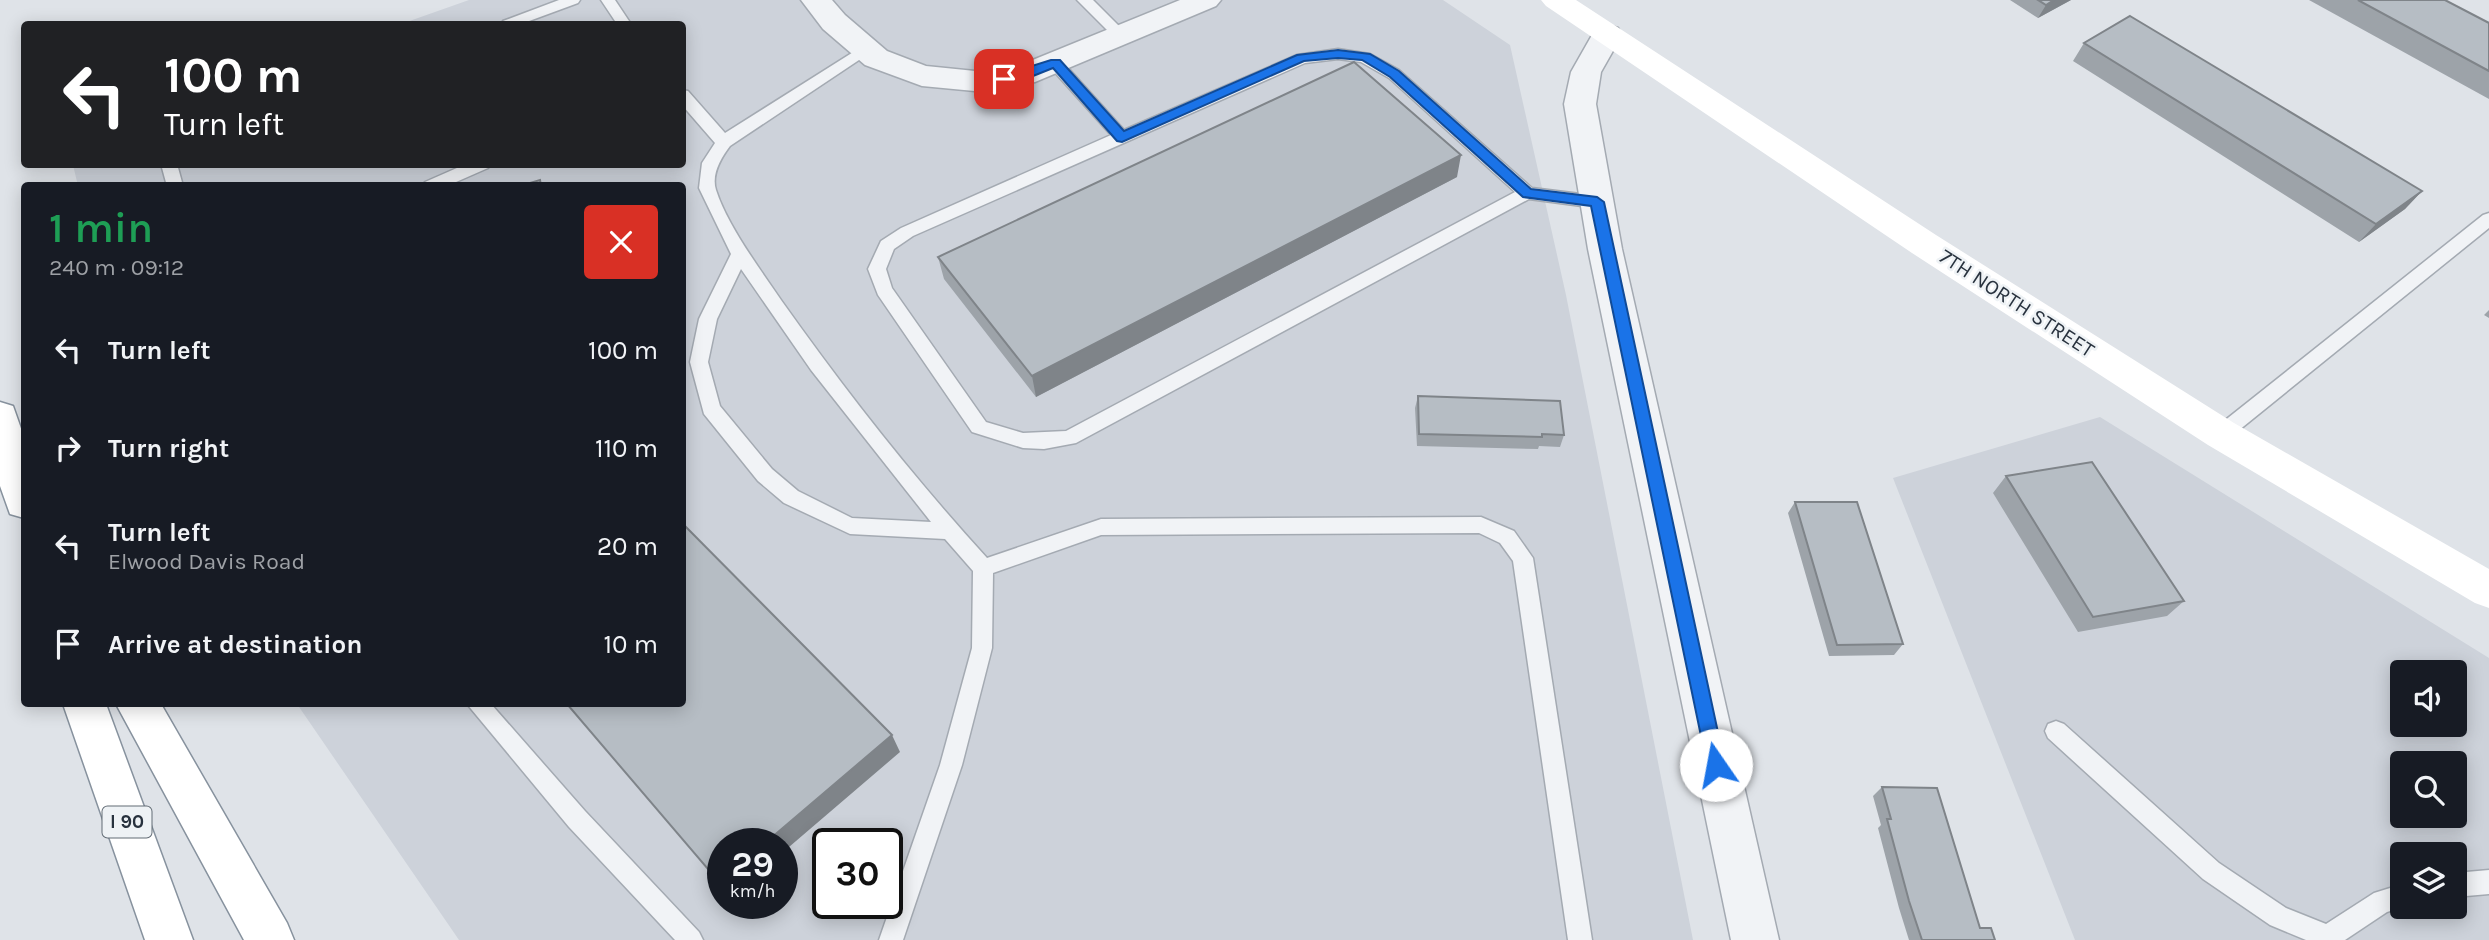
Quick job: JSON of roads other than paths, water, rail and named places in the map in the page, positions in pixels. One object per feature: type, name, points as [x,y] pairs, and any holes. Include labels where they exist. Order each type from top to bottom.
[{"type":"main road","name":"7TH NORTH STREET","points":[[1556,0],[1924,244],[2221,434],[2489,590]]},
{"type":"main road","points":[[2,424],[21,467]]},
{"type":"main road","points":[[2,424],[21,491]]},
{"type":"main road","name":"I 90","points":[[86,707],[169,940]]},
{"type":"main road","points":[[140,707],[270,940]]},
{"type":"street","points":[[816,0],[834,22],[876,58],[922,76],[985,82],[1024,75],[1206,0]]},
{"type":"street","points":[[1607,35],[1586,72],[1580,104],[1605,249],[1755,940]]},
{"type":"lane","points":[[516,21],[573,0]]},
{"type":"lane","points":[[608,0],[622,21]]},
{"type":"lane","points":[[1084,0],[1121,36]]},
{"type":"lane","points":[[866,49],[723,142],[710,163],[707,188],[740,254],[817,365],[950,531],[983,568],[982,648],[951,765],[891,940]]},
{"type":"lane","points":[[1527,193],[1069,438],[1032,444],[998,436],[979,427],[884,290],[877,269],[887,245],[907,232],[1302,58],[1338,54],[1365,57],[1394,74],[1527,193],[1597,202]]},
{"type":"lane","points":[[1055,63],[1122,137]]},
{"type":"lane","points":[[686,100],[723,142]]},
{"type":"lane","points":[[440,182],[473,168]]},
{"type":"lane","points":[[2221,434],[2489,219]]},
{"type":"lane","points":[[740,254],[708,319],[699,362],[711,409],[765,475],[791,496],[850,526],[950,531]]},
{"type":"lane","points":[[983,568],[1101,527],[1481,526],[1507,537],[1522,558],[1580,940]]},
{"type":"lane","points":[[481,707],[577,820],[691,940]]},
{"type":"lane","points":[[2056,731],[2211,871],[2278,917],[2328,938],[2382,901],[2390,899]]},
{"type":"lane","points":[[2467,884],[2489,882]]}]
